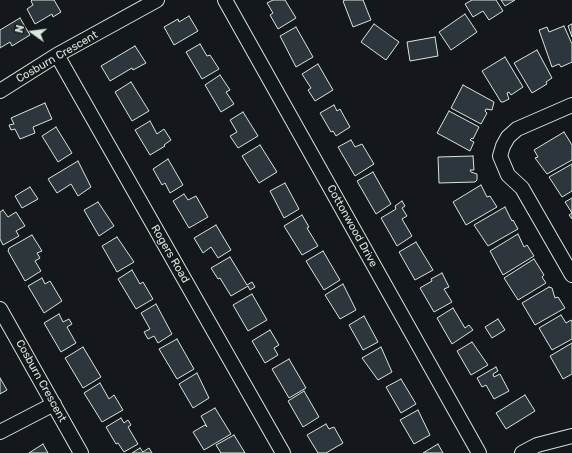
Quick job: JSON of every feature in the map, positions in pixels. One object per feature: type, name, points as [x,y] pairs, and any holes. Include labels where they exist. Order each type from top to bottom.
[{"type":"street","name":"Cosburn Crescent","points":[[0,91],[58,55],[157,0]]},
{"type":"street","name":"Cottonwood Drive","points":[[225,0],[479,453]]},
{"type":"street","name":"Rogers Road","points":[[58,55],[283,453]]},
{"type":"street","points":[[572,105],[517,130],[508,137],[500,156],[508,175],[522,188],[572,274]]},
{"type":"street","name":"Cosburn Crescent","points":[[0,309],[81,453]]},
{"type":"street","points":[[0,432],[54,404]]},
{"type":"street","points":[[522,453],[537,445],[572,436]]},
{"type":"building","points":[[32,0],[54,0],[61,12],[53,17],[52,14],[35,24],[27,9],[33,5]]},
{"type":"building","points":[[273,0],[285,0],[296,18],[278,29],[270,15],[273,13],[267,3]]},
{"type":"building","points":[[363,0],[371,20],[353,27],[343,1]]},
{"type":"building","points":[[472,0],[496,0],[503,11],[489,20],[483,11],[473,17],[465,4]]},
{"type":"building","points":[[501,0],[515,0],[505,6]]},
{"type":"building","points":[[465,14],[477,32],[451,50],[439,32]]},
{"type":"building","points":[[189,16],[198,31],[174,45],[164,27],[178,19],[179,22]]},
{"type":"building","points":[[20,18],[30,35],[12,46],[10,42],[0,48],[0,30]]},
{"type":"building","points":[[374,24],[399,42],[386,60],[361,42]]},
{"type":"building","points":[[572,24],[572,37],[568,26]]},
{"type":"building","points":[[564,26],[572,44],[572,62],[561,67],[559,64],[552,67],[539,30],[547,27],[549,32]]},
{"type":"building","points":[[296,27],[313,57],[296,67],[280,36]]},
{"type":"building","points":[[435,37],[438,56],[410,61],[407,42]]},
{"type":"building","points":[[200,44],[207,56],[210,55],[219,69],[202,79],[186,52]]},
{"type":"building","points":[[135,46],[146,63],[133,70],[132,68],[110,81],[101,66]]},
{"type":"building","points":[[537,50],[552,78],[546,82],[547,84],[532,93],[514,63]]},
{"type":"building","points":[[505,57],[523,87],[511,95],[509,92],[507,93],[509,99],[501,102],[482,71]]},
{"type":"building","points":[[318,64],[333,90],[315,101],[308,90],[311,88],[302,74]]},
{"type":"building","points":[[220,75],[230,90],[226,92],[234,104],[221,112],[205,85]]},
{"type":"building","points":[[131,82],[149,111],[132,121],[115,92]]},
{"type":"building","points":[[463,85],[494,102],[492,110],[486,109],[485,111],[487,113],[481,124],[451,108]]},
{"type":"building","points":[[45,103],[52,119],[33,127],[35,133],[20,139],[15,129],[11,130],[9,125],[14,124],[11,118]]},
{"type":"building","points":[[334,105],[337,111],[340,109],[350,127],[336,136],[333,131],[331,132],[320,113]]},
{"type":"building","points":[[449,111],[479,127],[473,139],[472,138],[470,140],[474,142],[470,151],[437,133]]},
{"type":"building","points":[[243,112],[258,136],[238,148],[230,136],[237,132],[230,120]]},
{"type":"building","points":[[150,121],[157,134],[164,129],[171,140],[164,145],[165,146],[150,155],[135,130]]},
{"type":"building","points":[[56,127],[72,153],[58,162],[42,136]]},
{"type":"building","points":[[564,132],[572,145],[572,160],[547,174],[535,158],[538,157],[534,150]]},
{"type":"building","points":[[351,140],[355,147],[362,144],[374,164],[355,176],[338,147]]},
{"type":"building","points":[[260,145],[277,172],[259,183],[242,156]]},
{"type":"building","points":[[473,156],[474,170],[470,170],[471,172],[477,174],[477,180],[475,182],[439,183],[438,157]]},
{"type":"building","points":[[168,159],[183,185],[170,193],[165,183],[162,185],[153,169]]},
{"type":"building","points":[[78,161],[91,187],[78,196],[71,184],[57,193],[48,179]]},
{"type":"building","points":[[572,164],[572,191],[562,197],[549,177]]},
{"type":"building","points":[[373,172],[391,204],[376,214],[357,181]]},
{"type":"building","points":[[285,183],[299,209],[284,218],[270,191]]},
{"type":"building","points":[[481,185],[487,197],[490,196],[497,207],[466,225],[453,202]]},
{"type":"building","points":[[30,187],[38,199],[22,208],[15,196]]},
{"type":"building","points":[[184,194],[188,200],[196,196],[208,217],[189,228],[173,201]]},
{"type":"building","points":[[572,198],[572,213],[565,202]]},
{"type":"building","points":[[402,201],[405,206],[402,208],[407,216],[402,219],[412,236],[397,246],[381,218],[396,209],[395,206]]},
{"type":"building","points":[[98,202],[114,226],[99,236],[84,210]]},
{"type":"building","points":[[505,207],[518,229],[488,246],[474,225]]},
{"type":"building","points":[[3,210],[8,217],[16,212],[25,226],[16,231],[19,236],[3,245],[0,239],[0,212]]},
{"type":"building","points":[[302,215],[309,227],[307,228],[318,246],[302,255],[284,226]]},
{"type":"building","points":[[216,225],[231,250],[218,258],[211,247],[203,253],[194,238]]},
{"type":"building","points":[[518,234],[524,247],[527,245],[534,256],[503,275],[490,251]]},
{"type":"building","points":[[32,235],[42,251],[37,253],[40,258],[35,261],[41,271],[25,281],[8,251],[9,248]]},
{"type":"building","points":[[117,237],[134,262],[117,272],[102,246]]},
{"type":"building","points":[[416,242],[433,270],[415,280],[399,252]]},
{"type":"building","points":[[323,251],[340,280],[324,290],[306,261]]},
{"type":"building","points":[[230,257],[247,285],[252,282],[255,287],[250,290],[248,286],[231,296],[220,278],[218,279],[211,268]]},
{"type":"building","points":[[534,259],[544,275],[542,277],[546,283],[518,300],[504,278]]},
{"type":"building","points":[[132,270],[140,284],[143,282],[153,299],[136,309],[118,279]]},
{"type":"building","points":[[442,273],[449,287],[444,289],[452,302],[434,312],[420,288],[432,281],[431,279]]},
{"type":"building","points":[[42,278],[45,284],[50,281],[62,301],[44,313],[28,286]]},
{"type":"building","points":[[343,284],[356,310],[340,319],[325,295]]},
{"type":"building","points":[[549,287],[552,288],[555,298],[558,297],[565,308],[535,325],[522,303]]},
{"type":"building","points":[[252,294],[267,320],[248,331],[233,305]]},
{"type":"building","points":[[156,304],[172,334],[158,343],[154,336],[148,339],[144,332],[150,329],[141,313]]},
{"type":"building","points":[[453,308],[465,328],[469,325],[473,330],[452,344],[437,318]]},
{"type":"building","points":[[59,314],[63,322],[69,319],[72,324],[67,327],[76,343],[61,352],[44,323]]},
{"type":"building","points":[[561,315],[566,323],[571,320],[572,322],[572,339],[552,350],[539,328]]},
{"type":"building","points":[[364,316],[378,342],[363,350],[349,325]]},
{"type":"building","points":[[498,319],[505,330],[492,338],[485,327]]},
{"type":"building","points":[[270,330],[279,345],[274,348],[278,355],[265,363],[252,341]]},
{"type":"building","points":[[177,339],[194,369],[177,379],[159,349]]},
{"type":"building","points":[[472,342],[488,365],[471,375],[457,351]]},
{"type":"building","points":[[572,343],[572,374],[563,379],[550,356]]},
{"type":"building","points":[[83,347],[101,377],[83,388],[65,358]]},
{"type":"building","points":[[381,347],[392,372],[378,380],[362,358]]},
{"type":"building","points":[[289,359],[306,388],[289,398],[272,369]]},
{"type":"building","points":[[496,367],[498,371],[493,374],[494,377],[500,374],[509,391],[494,399],[486,385],[482,387],[477,378]]},
{"type":"building","points":[[197,373],[209,398],[193,408],[179,384]]},
{"type":"building","points":[[0,378],[7,390],[0,394]]},
{"type":"building","points":[[401,379],[416,404],[401,413],[386,387]]},
{"type":"building","points":[[100,383],[109,399],[114,395],[123,410],[102,422],[84,393]]},
{"type":"building","points":[[304,391],[319,417],[303,427],[288,401]]},
{"type":"building","points":[[525,395],[535,411],[506,429],[496,413]]},
{"type":"building","points":[[215,408],[231,434],[204,450],[193,432],[205,425],[207,427],[201,416]]},
{"type":"building","points":[[418,410],[430,435],[414,444],[400,420]]},
{"type":"building","points":[[121,418],[124,423],[128,420],[131,425],[128,427],[138,444],[124,452],[118,443],[116,444],[106,427]]},
{"type":"building","points":[[326,424],[329,429],[334,427],[343,443],[326,453],[318,453],[307,435]]},
{"type":"building","points":[[234,435],[245,453],[221,453],[216,445]]},
{"type":"building","points":[[43,444],[48,453],[29,453]]},
{"type":"building","points":[[438,444],[443,453],[423,453]]},
{"type":"building","points":[[140,448],[143,452],[149,448],[152,453],[132,453]]}]
